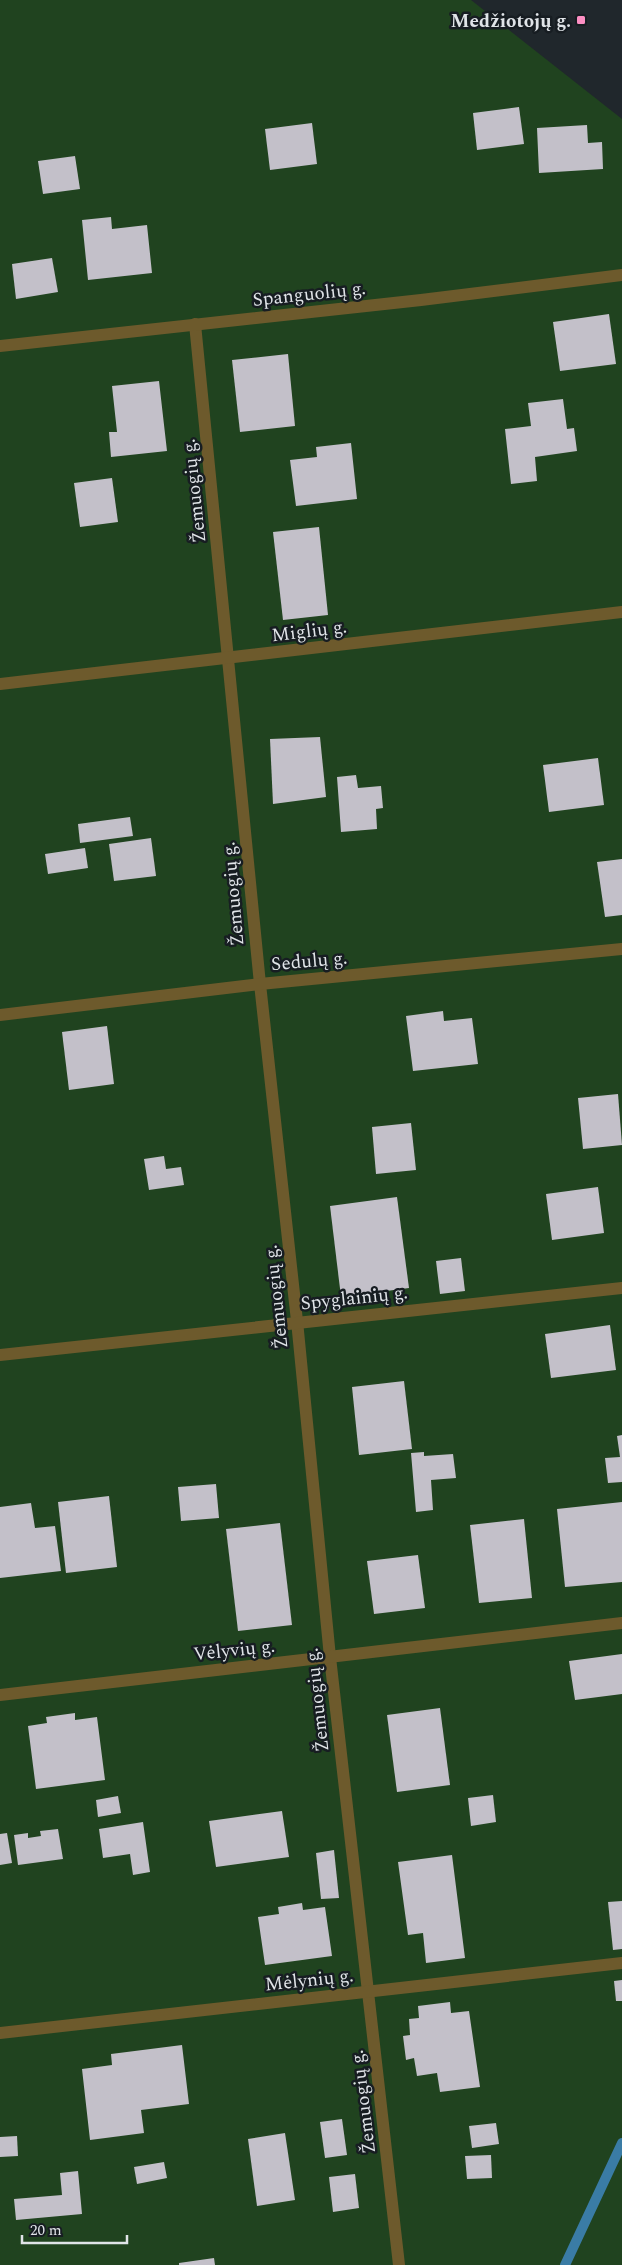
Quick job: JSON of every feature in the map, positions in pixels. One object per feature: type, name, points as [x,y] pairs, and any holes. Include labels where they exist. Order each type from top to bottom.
[{"type":"street","name":"Spanguolių g.","points":[[0,346],[421,300],[622,275]]},
{"type":"street","name":"Žemuogių g.","points":[[195,324],[260,984],[297,1322],[330,1657],[399,2265]]},
{"type":"street","name":"Miglių g.","points":[[0,684],[622,612]]},
{"type":"street","name":"Sedulų g.","points":[[0,1015],[260,984],[622,949]]},
{"type":"street","name":"Spyglainių g.","points":[[0,1355],[622,1288]]},
{"type":"street","name":"Vėlyvių g.","points":[[0,1695],[622,1623]]},
{"type":"street","name":"Mėlynių g.","points":[[0,2033],[622,1963]]},
{"type":"green space","points":[[0,0],[471,0],[622,119],[622,2265],[0,2265]]},
{"type":"building","points":[[519,107],[524,144],[477,150],[473,113]]},
{"type":"building","points":[[312,123],[317,164],[270,170],[265,129]]},
{"type":"building","points":[[587,125],[588,143],[602,142],[603,169],[539,173],[537,128]]},
{"type":"building","points":[[75,156],[80,189],[43,194],[38,161]]},
{"type":"building","points":[[111,217],[112,229],[147,225],[152,273],[88,280],[82,220]]},
{"type":"building","points":[[52,258],[58,292],[16,299],[12,264]]},
{"type":"building","points":[[609,314],[616,364],[560,371],[553,322]]},
{"type":"building","points":[[288,354],[295,426],[240,432],[232,360]]},
{"type":"building","points":[[159,381],[167,451],[111,457],[109,432],[117,432],[112,386]]},
{"type":"building","points":[[563,399],[567,429],[574,428],[577,451],[535,457],[537,481],[511,484],[505,429],[531,426],[528,403]]},
{"type":"building","points":[[351,443],[357,499],[296,506],[290,460],[317,457],[316,447]]},
{"type":"building","points":[[112,478],[118,522],[80,527],[74,483]]},
{"type":"building","points":[[319,527],[328,615],[283,620],[273,532]]},
{"type":"building","points":[[320,737],[326,797],[273,804],[270,739]]},
{"type":"building","points":[[598,758],[604,805],[549,812],[543,765]]},
{"type":"building","points":[[356,775],[358,788],[381,786],[383,808],[376,809],[377,829],[341,832],[337,777]]},
{"type":"building","points":[[130,817],[133,836],[80,843],[78,824]]},
{"type":"building","points":[[151,838],[156,876],[114,881],[109,844]]},
{"type":"building","points":[[85,848],[88,868],[48,874],[45,854]]},
{"type":"building","points":[[622,859],[622,915],[605,917],[597,862]]},
{"type":"building","points":[[443,1011],[444,1021],[472,1018],[478,1064],[413,1071],[406,1016]]},
{"type":"building","points":[[107,1026],[114,1084],[69,1090],[62,1032]]},
{"type":"building","points":[[618,1094],[622,1145],[583,1149],[578,1098]]},
{"type":"building","points":[[411,1123],[416,1170],[376,1174],[372,1127]]},
{"type":"building","points":[[164,1156],[166,1169],[181,1167],[184,1185],[149,1190],[144,1159]]},
{"type":"building","points":[[598,1187],[604,1233],[552,1240],[546,1194]]},
{"type":"building","points":[[397,1197],[409,1288],[341,1297],[330,1206]]},
{"type":"building","points":[[461,1258],[465,1291],[440,1294],[436,1261]]},
{"type":"building","points":[[610,1325],[616,1370],[551,1378],[545,1334]]},
{"type":"building","points":[[404,1381],[412,1449],[359,1455],[352,1387]]},
{"type":"building","points":[[622,1435],[622,1482],[608,1483],[605,1458],[620,1457],[617,1436]]},
{"type":"building","points":[[424,1452],[424,1456],[453,1454],[456,1478],[431,1480],[433,1510],[416,1512],[411,1453]]},
{"type":"building","points":[[216,1484],[219,1518],[181,1521],[178,1487]]},
{"type":"building","points":[[109,1496],[117,1567],[66,1573],[58,1502]]},
{"type":"building","points":[[622,1502],[622,1582],[565,1587],[557,1509]]},
{"type":"building","points":[[31,1503],[35,1528],[55,1526],[61,1571],[0,1578],[0,1507]]},
{"type":"building","points":[[524,1519],[532,1598],[479,1603],[470,1525]]},
{"type":"building","points":[[280,1523],[292,1625],[238,1631],[226,1529]]},
{"type":"building","points":[[418,1555],[425,1608],[374,1614],[367,1561]]},
{"type":"building","points":[[622,1654],[622,1694],[575,1700],[569,1661]]},
{"type":"building","points":[[440,1708],[450,1785],[397,1792],[387,1715]]},
{"type":"building","points":[[75,1713],[75,1720],[97,1717],[105,1780],[36,1789],[28,1726],[47,1723],[46,1717]]},
{"type":"building","points":[[493,1795],[496,1822],[471,1826],[468,1798]]},
{"type":"building","points":[[118,1796],[121,1813],[98,1817],[96,1800]]},
{"type":"building","points":[[282,1811],[289,1857],[216,1867],[209,1821]]},
{"type":"building","points":[[143,1822],[150,1872],[133,1875],[130,1854],[103,1858],[99,1829]]},
{"type":"building","points":[[58,1829],[63,1859],[18,1865],[14,1835],[28,1833],[28,1838],[41,1836],[40,1831]]},
{"type":"building","points":[[7,1833],[12,1863],[0,1865],[0,1834]]},
{"type":"building","points":[[334,1850],[339,1898],[321,1899],[316,1853]]},
{"type":"building","points":[[452,1855],[465,1958],[426,1963],[423,1933],[408,1935],[398,1862]]},
{"type":"building","points":[[622,1901],[622,1949],[613,1950],[608,1902]]},
{"type":"building","points":[[302,1903],[303,1910],[325,1907],[332,1956],[265,1965],[258,1917],[279,1914],[278,1907]]},
{"type":"building","points":[[622,1980],[622,2001],[616,2001],[614,1981]]},
{"type":"building","points":[[450,2002],[451,2013],[469,2011],[480,2087],[440,2092],[437,2073],[417,2076],[414,2058],[406,2060],[403,2036],[410,2035],[409,2019],[419,2018],[418,2006]]},
{"type":"building","points":[[182,2045],[189,2104],[141,2110],[144,2133],[90,2140],[82,2069],[112,2065],[111,2054]]},
{"type":"building","points":[[342,2119],[347,2155],[325,2158],[320,2122]]},
{"type":"building","points":[[496,2123],[499,2144],[472,2148],[469,2126]]},
{"type":"building","points":[[285,2133],[295,2200],[257,2206],[248,2139]]},
{"type":"building","points":[[17,2136],[18,2156],[0,2157],[0,2137]]},
{"type":"building","points":[[491,2155],[492,2178],[467,2179],[465,2156]]},
{"type":"building","points":[[164,2162],[167,2178],[137,2184],[134,2167]]},
{"type":"building","points":[[78,2171],[82,2214],[16,2220],[14,2199],[62,2195],[60,2173]]},
{"type":"building","points":[[355,2174],[359,2208],[333,2212],[329,2177]]},
{"type":"building","points":[[214,2258],[215,2265],[179,2265],[179,2263]]},
{"type":"waterway","points":[[565,2265],[622,2143]]},
{"type":"place","name":"Medžiotojų g.","points":[[581,20]]}]
